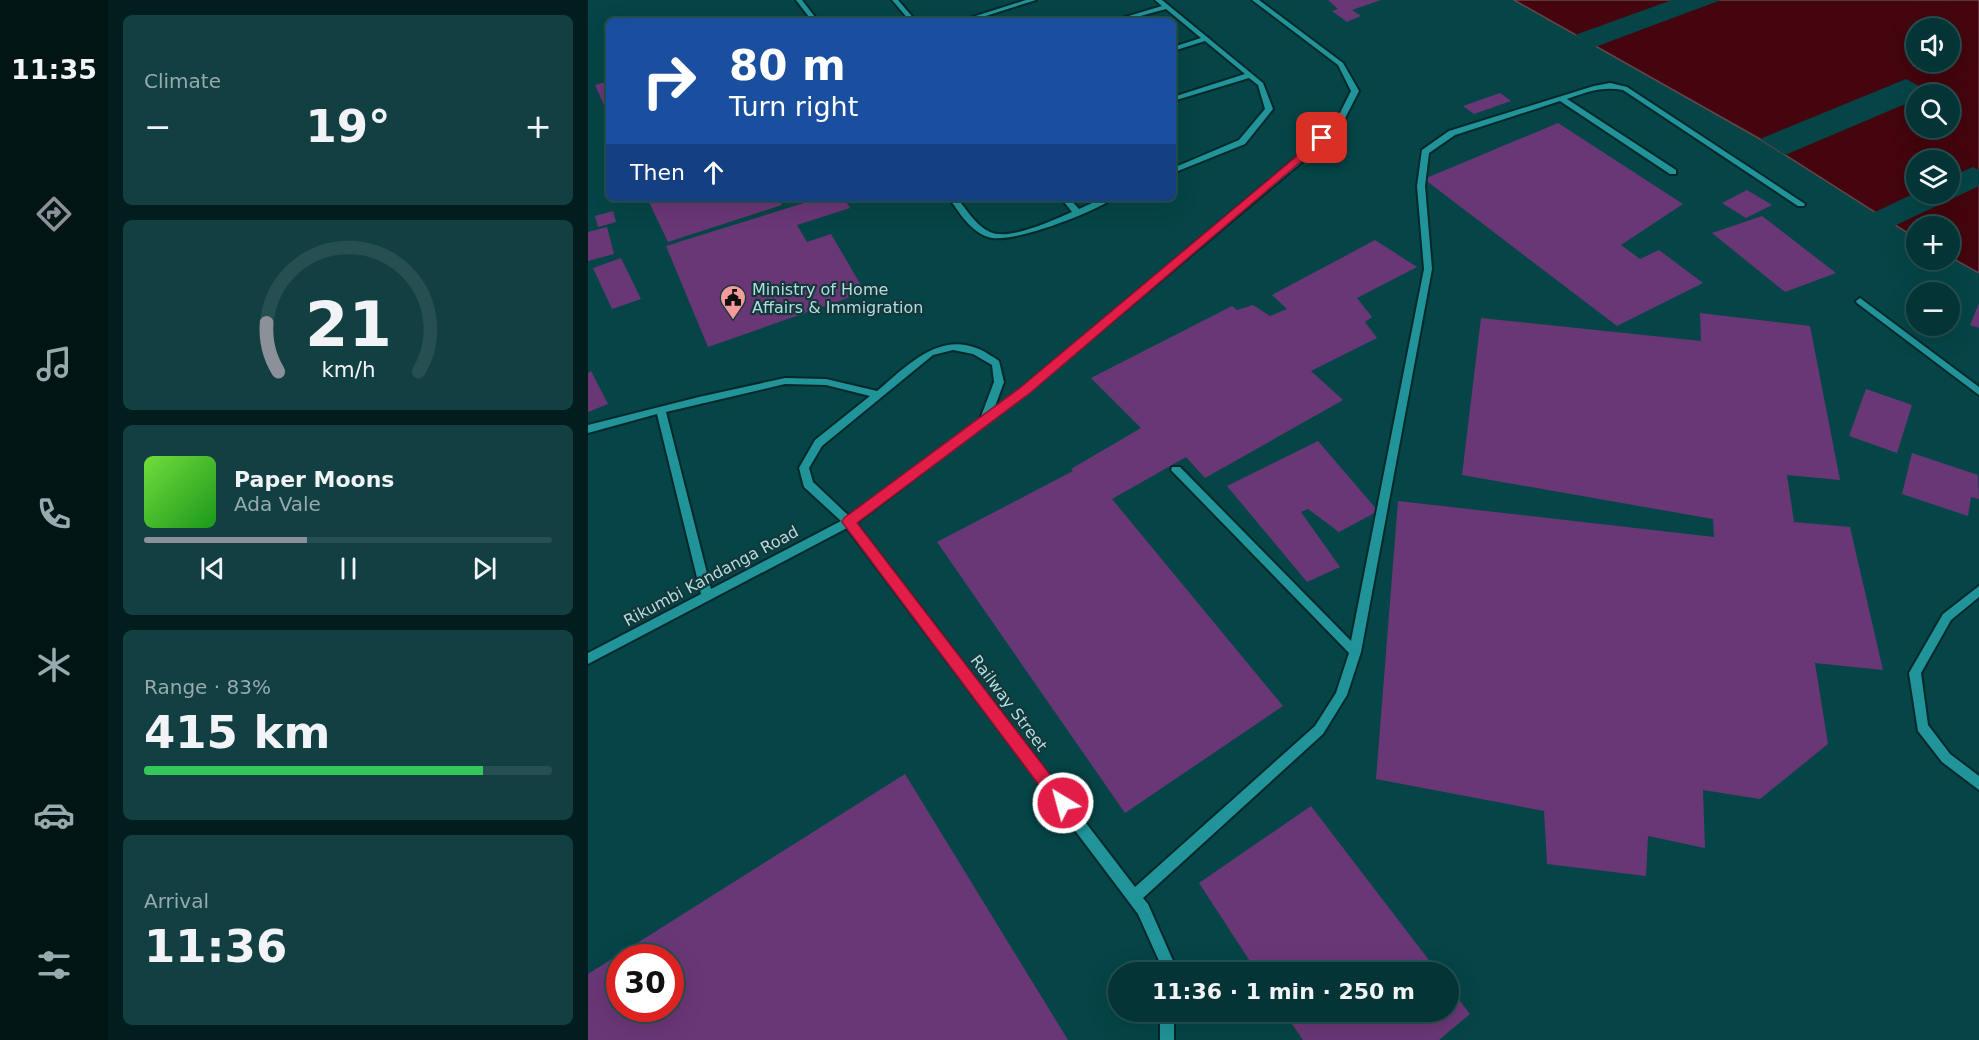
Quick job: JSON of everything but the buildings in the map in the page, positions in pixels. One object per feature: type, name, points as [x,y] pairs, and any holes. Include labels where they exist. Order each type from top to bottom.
[{"type":"street","points":[[799,0],[813,18]]},
{"type":"street","points":[[895,0],[910,18]]},
{"type":"street","points":[[973,18],[1034,0]]},
{"type":"street","points":[[1158,0],[1261,84],[1269,109],[1242,142],[1176,170]]},
{"type":"street","name":"Rikumbi Kandanga Road","points":[[588,659],[849,522],[1025,390],[1306,154],[1339,122],[1355,91],[1341,64],[1255,0]]},
{"type":"street","points":[[1126,18],[1167,7]]},
{"type":"street","points":[[1176,48],[1205,39]]},
{"type":"street","points":[[1176,98],[1250,75]]},
{"type":"street","points":[[1134,897],[1319,730],[1341,695],[1355,652],[1428,269],[1420,186],[1425,152],[1452,133],[1596,87],[1610,85],[1625,88],[1801,204]]},
{"type":"street","points":[[1561,98],[1672,172]]},
{"type":"street","points":[[955,201],[978,229],[993,237],[1015,236],[1103,201]]},
{"type":"street","points":[[1068,201],[1077,212]]},
{"type":"street","points":[[1860,301],[1979,392]]},
{"type":"street","name":"Railway Street","points":[[984,422],[999,382],[996,363],[975,351],[953,347],[930,353],[876,394],[818,443],[804,468],[808,484],[849,522],[1134,897],[1143,909],[1167,962]]},
{"type":"street","points":[[588,429],[785,381],[826,382],[876,394]]},
{"type":"street","points":[[661,410],[707,597]]},
{"type":"street","points":[[1176,470],[1355,652]]},
{"type":"street","points":[[1979,591],[1947,617],[1915,673],[1922,727],[1946,758],[1979,784]]},
{"type":"street","points":[[1167,1022],[1167,1040]]},
{"type":"shaded area","points":[[1514,0],[1979,0],[1979,273],[1960,263],[1960,216],[1906,216],[1906,232],[1760,139]]},
{"type":"pier","points":[[1672,0],[1721,0],[1595,47],[1575,35]]},
{"type":"pier","points":[[1906,79],[1915,84],[1906,84],[1906,104],[1785,155],[1760,139]]},
{"type":"pier","points":[[1973,167],[1979,170],[1979,186],[1960,195],[1960,173]]},
{"type":"pier","points":[[1906,197],[1906,204],[1941,204],[1915,216],[1906,216],[1906,220],[1894,226],[1873,213]]},
{"type":"place","name":"Ministry of Home Affairs & Immigration","points":[[733,321]]},
{"type":"route","points":[[1063,803],[849,522],[1025,390],[1306,154],[1322,138]]}]
